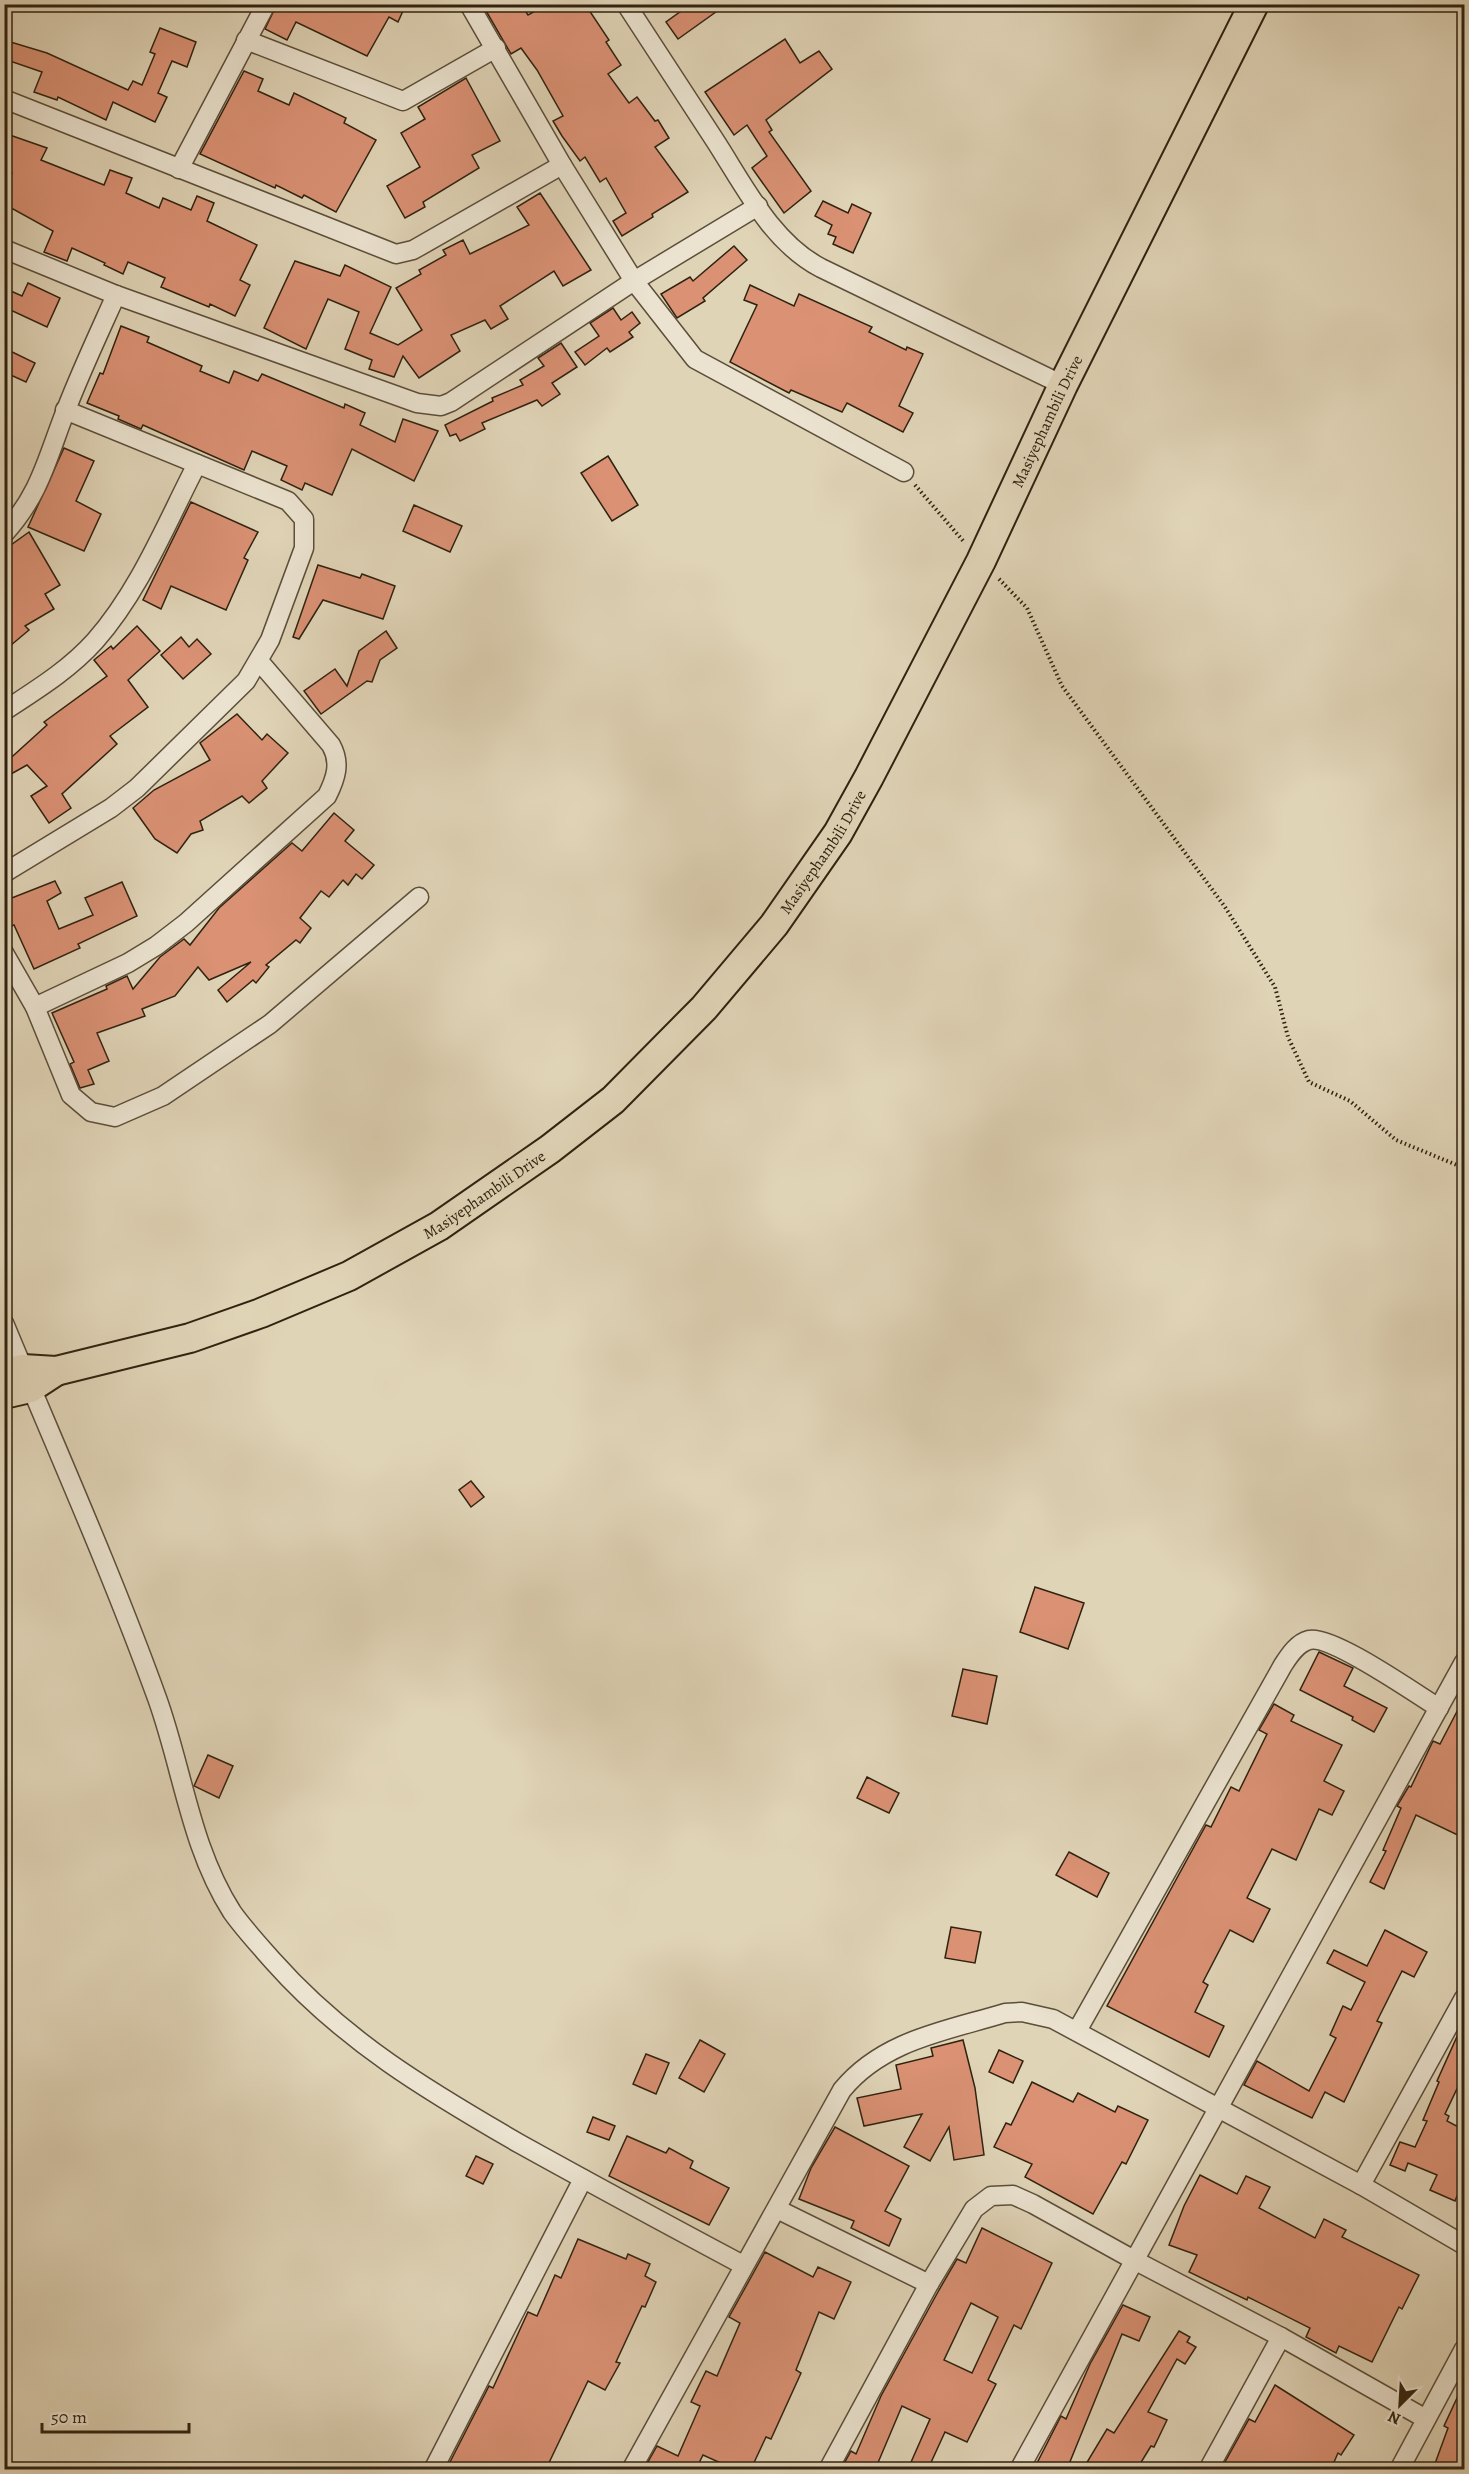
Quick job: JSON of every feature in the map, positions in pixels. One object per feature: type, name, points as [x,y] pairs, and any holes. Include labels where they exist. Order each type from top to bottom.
[{"type":"main road","name":"Masiyephambili Drive","points":[[16,1381],[190,1338],[261,1313],[349,1276],[439,1226],[550,1149],[613,1100],[704,1008],[774,925],[838,833],[981,561],[1063,385],[1254,4]]},
{"type":"street","points":[[179,169],[266,4]]},
{"type":"street","points":[[470,4],[562,165],[634,281],[695,359],[904,472]]},
{"type":"street","points":[[626,4],[758,206],[788,247],[803,259],[1063,385]]},
{"type":"street","points":[[246,40],[403,101],[496,48]]},
{"type":"street","points":[[4,99],[396,254],[405,254],[562,165]]},
{"type":"street","points":[[4,249],[116,295],[417,403],[441,406],[451,402],[634,281],[758,206]]},
{"type":"street","points":[[4,534],[26,508],[40,482],[66,410],[116,295]]},
{"type":"street","points":[[4,873],[111,808],[137,788],[230,699],[259,661],[270,640],[304,548],[304,519],[288,501],[66,410]]},
{"type":"street","points":[[4,711],[72,663],[112,619],[133,591],[197,464]]},
{"type":"street","points":[[34,1007],[128,963],[156,946],[186,923],[327,796],[335,780],[336,755],[331,745],[259,661]]},
{"type":"street","points":[[4,953],[34,1007],[71,1095],[91,1112],[105,1117],[124,1115],[163,1096],[270,1024],[419,897]]},
{"type":"street","points":[[4,1323],[16,1381],[103,1557],[162,1711],[197,1840],[211,1874],[233,1913],[297,1988],[340,2028],[386,2062],[440,2098],[583,2179],[743,2265]]},
{"type":"street","points":[[1077,2031],[1283,1665],[1301,1644],[1309,1640],[1333,1643],[1438,1708]]},
{"type":"street","points":[[1018,2469],[1464,1662]]},
{"type":"street","points":[[1362,2185],[1464,1998]]},
{"type":"street","points":[[631,2469],[842,2090],[868,2064],[901,2044],[1005,2013],[1036,2014],[1077,2031],[1362,2185],[1464,2244]]},
{"type":"street","points":[[433,2469],[583,2179]]},
{"type":"street","points":[[828,2469],[929,2284],[974,2209],[992,2196],[1013,2195],[1033,2204],[1281,2337],[1426,2419]]},
{"type":"street","points":[[777,2209],[929,2284]]},
{"type":"street","points":[[1208,2469],[1281,2337]]},
{"type":"street","points":[[1400,2469],[1464,2349]]},
{"type":"path","points":[[904,472],[981,561],[1027,608],[1062,686],[1225,907],[1275,987],[1288,1037],[1309,1082],[1350,1101],[1396,1140],[1464,1168]]},
{"type":"building","points":[[277,4],[406,4],[398,22],[389,17],[367,56],[296,22],[287,40],[265,29]]},
{"type":"building","points":[[482,4],[521,4],[528,15],[548,4],[585,4],[609,40],[606,42],[621,65],[608,74],[629,103],[637,97],[655,121],[658,120],[669,138],[655,147],[688,192],[622,236],[613,221],[626,213],[606,178],[600,182],[585,157],[580,161],[562,136],[553,121],[563,116],[537,70],[521,48],[511,54]]},
{"type":"building","points":[[691,4],[727,4],[678,39],[666,22]]},
{"type":"building","points":[[160,28],[196,42],[187,67],[172,61],[158,93],[167,97],[155,122],[113,102],[106,120],[58,97],[57,100],[34,92],[42,72],[4,59],[4,40],[47,53],[128,90],[133,81],[142,85],[155,54],[150,52]]},
{"type":"building","points":[[785,39],[800,63],[819,51],[832,69],[766,120],[772,130],[769,132],[811,191],[784,213],[752,168],[767,156],[747,125],[734,135],[705,92]]},
{"type":"building","points":[[244,71],[263,79],[258,91],[289,105],[294,93],[346,118],[344,123],[376,140],[336,212],[304,195],[302,198],[276,185],[275,188],[200,154]]},
{"type":"building","points":[[466,78],[500,141],[472,155],[479,168],[423,202],[425,207],[405,218],[387,186],[420,167],[401,133],[425,119],[418,107]]},
{"type":"building","points":[[4,133],[47,148],[41,160],[104,185],[110,170],[132,178],[126,193],[159,208],[163,198],[191,210],[197,196],[214,203],[207,221],[257,245],[240,280],[250,285],[235,316],[210,304],[209,307],[161,287],[165,278],[128,262],[123,274],[72,248],[67,261],[44,252],[53,231],[4,204],[4,189],[12,173],[4,170]]},
{"type":"building","points":[[540,193],[591,270],[563,286],[554,271],[500,306],[508,319],[491,329],[485,320],[451,335],[460,351],[419,378],[403,356],[394,377],[369,369],[372,360],[345,349],[359,312],[328,299],[306,349],[264,328],[295,261],[340,276],[345,265],[391,287],[370,333],[398,345],[422,330],[396,288],[421,274],[419,270],[446,255],[443,250],[463,240],[470,254],[529,225],[517,207]]},
{"type":"building","points":[[823,201],[848,213],[852,204],[871,213],[853,253],[833,244],[836,237],[828,234],[832,225],[815,216]]},
{"type":"building","points":[[734,246],[747,260],[703,298],[705,301],[677,318],[661,294],[690,277],[693,281]]},
{"type":"building","points":[[28,283],[60,298],[47,327],[4,307],[4,288],[22,296]]},
{"type":"building","points":[[750,285],[794,306],[799,294],[872,327],[869,332],[906,350],[907,347],[923,354],[899,406],[913,413],[903,432],[847,403],[842,412],[791,390],[789,393],[730,362],[757,305],[744,300]]},
{"type":"building","points":[[613,308],[621,320],[632,312],[640,323],[629,332],[633,337],[610,352],[607,348],[585,365],[575,352],[599,336],[590,323]]},
{"type":"building","points":[[121,326],[149,337],[147,342],[202,366],[200,371],[229,383],[234,371],[258,381],[262,374],[344,408],[345,404],[365,413],[360,425],[395,442],[403,419],[438,431],[414,481],[352,449],[332,495],[305,483],[302,490],[281,480],[287,466],[252,451],[244,470],[143,425],[141,429],[118,419],[119,416],[87,403],[100,373],[103,374]]},
{"type":"building","points":[[561,343],[577,367],[552,383],[560,394],[542,406],[537,400],[482,423],[485,429],[460,441],[456,434],[450,436],[445,425],[493,401],[492,398],[523,385],[520,380],[544,366],[538,358]]},
{"type":"building","points":[[4,348],[35,363],[26,382],[4,372]]},
{"type":"building","points":[[64,448],[94,461],[76,501],[101,514],[84,551],[28,527]]},
{"type":"building","points":[[608,456],[638,505],[612,521],[581,473]]},
{"type":"building","points":[[191,502],[258,532],[244,558],[248,560],[226,610],[171,586],[161,609],[143,600]]},
{"type":"building","points":[[414,505],[462,526],[450,552],[403,531]]},
{"type":"building","points":[[29,532],[60,585],[45,594],[54,609],[25,626],[29,630],[4,651],[4,550]]},
{"type":"building","points":[[318,565],[360,578],[362,574],[395,586],[383,619],[323,600],[299,639],[293,637]]},
{"type":"building","points":[[137,626],[160,651],[128,680],[148,707],[110,736],[117,744],[62,794],[71,808],[49,823],[31,796],[47,786],[27,765],[4,778],[4,764],[47,725],[44,722],[107,676],[94,660],[111,646],[113,649]]},
{"type":"building","points":[[386,631],[397,648],[380,660],[372,682],[367,681],[321,714],[304,691],[335,669],[347,686],[359,651]]},
{"type":"building","points":[[181,637],[189,647],[197,639],[211,654],[183,679],[161,655]]},
{"type":"building","points":[[237,714],[262,740],[267,734],[288,753],[262,781],[267,788],[249,803],[242,796],[200,821],[203,830],[191,834],[177,853],[155,839],[133,808],[154,790],[210,760],[200,743]]},
{"type":"building","points":[[334,813],[354,830],[345,841],[374,865],[362,879],[356,874],[348,885],[343,880],[329,897],[321,891],[300,918],[311,928],[300,943],[296,940],[266,965],[269,967],[256,983],[253,980],[227,1002],[218,990],[251,962],[209,980],[198,967],[175,996],[142,1009],[145,1016],[97,1033],[109,1061],[88,1070],[94,1084],[80,1088],[70,1064],[74,1062],[52,1013],[107,989],[106,986],[127,976],[133,989],[160,957],[184,939],[190,945],[219,908],[292,843],[302,851]]},
{"type":"building","points":[[55,881],[61,893],[47,901],[59,929],[93,915],[85,898],[122,882],[137,916],[78,944],[80,948],[34,969],[14,925],[4,929],[4,901]]},
{"type":"building","points":[[471,1481],[484,1497],[471,1507],[459,1490]]},
{"type":"building","points":[[1035,1587],[1084,1603],[1068,1649],[1020,1632]]},
{"type":"building","points":[[1319,1652],[1353,1668],[1344,1686],[1387,1708],[1374,1732],[1352,1720],[1353,1717],[1300,1690]]},
{"type":"building","points":[[963,1669],[997,1676],[987,1724],[952,1716]]},
{"type":"building","points":[[1464,1698],[1464,1838],[1416,1815],[1384,1889],[1370,1882],[1386,1851],[1383,1850],[1401,1808],[1397,1806],[1409,1786],[1411,1787],[1433,1741],[1440,1744]]},
{"type":"building","points":[[1274,1704],[1294,1715],[1291,1721],[1342,1745],[1324,1781],[1344,1791],[1332,1815],[1319,1809],[1296,1860],[1272,1849],[1247,1898],[1270,1909],[1253,1942],[1230,1930],[1203,1982],[1208,1985],[1195,2012],[1224,2026],[1209,2057],[1107,2006],[1206,1825],[1211,1827],[1231,1787],[1239,1791],[1267,1734],[1259,1730]]},
{"type":"building","points":[[208,1755],[233,1766],[219,1798],[194,1786]]},
{"type":"building","points":[[867,1777],[899,1793],[889,1813],[857,1798]]},
{"type":"building","points":[[1069,1852],[1109,1873],[1097,1897],[1056,1875]]},
{"type":"building","points":[[951,1927],[981,1932],[975,1963],[945,1958]]},
{"type":"building","points":[[1385,1930],[1427,1952],[1414,1977],[1402,1971],[1377,2021],[1382,2023],[1344,2102],[1325,2092],[1312,2118],[1244,2085],[1257,2061],[1309,2091],[1336,2038],[1330,2035],[1343,2006],[1351,2010],[1365,1982],[1327,1963],[1334,1950],[1367,1966]]},
{"type":"building","points":[[1464,2021],[1464,2074],[1445,2114],[1449,2116],[1447,2121],[1464,2130],[1464,2179],[1455,2201],[1430,2190],[1437,2175],[1408,2163],[1405,2171],[1390,2165],[1400,2142],[1415,2147],[1427,2121],[1423,2120],[1439,2082],[1437,2081]]},
{"type":"building","points":[[700,2040],[725,2054],[704,2092],[679,2078]]},
{"type":"building","points":[[963,2040],[975,2088],[984,2155],[954,2160],[949,2127],[930,2161],[904,2147],[922,2114],[864,2126],[857,2098],[901,2089],[896,2065],[933,2056],[931,2048]]},
{"type":"building","points":[[999,2050],[1023,2061],[1013,2083],[989,2072]]},
{"type":"building","points":[[646,2054],[669,2063],[656,2094],[633,2084]]},
{"type":"building","points":[[1032,2082],[1073,2102],[1078,2093],[1115,2112],[1118,2106],[1148,2120],[1126,2164],[1122,2162],[1093,2214],[1025,2177],[1032,2164],[994,2147],[1006,2123],[1011,2125]]},
{"type":"building","points":[[593,2117],[615,2126],[609,2140],[587,2132]]},
{"type":"building","points":[[835,2127],[909,2166],[885,2211],[901,2219],[889,2246],[851,2228],[854,2221],[799,2199],[811,2168]]},
{"type":"building","points":[[627,2136],[666,2153],[669,2148],[693,2161],[690,2168],[729,2188],[709,2225],[609,2176]]},
{"type":"building","points":[[476,2156],[493,2164],[483,2184],[466,2176]]},
{"type":"building","points":[[1200,2175],[1237,2194],[1246,2176],[1270,2187],[1259,2208],[1315,2238],[1324,2219],[1346,2230],[1342,2237],[1419,2275],[1402,2309],[1399,2307],[1372,2362],[1339,2346],[1336,2353],[1306,2337],[1310,2328],[1248,2297],[1247,2300],[1189,2272],[1197,2255],[1169,2245],[1184,2206]]},
{"type":"building","points":[[982,2228],[1052,2263],[1021,2329],[1014,2325],[988,2380],[996,2384],[967,2442],[945,2432],[928,2469],[908,2469],[930,2419],[902,2406],[877,2465],[886,2469],[841,2469],[851,2451],[856,2454],[881,2396],[957,2259],[966,2263]],"holes":[[[971,2303],[998,2317],[972,2373],[944,2360]]]},
{"type":"building","points":[[578,2239],[626,2259],[628,2254],[650,2264],[645,2276],[656,2282],[645,2307],[642,2306],[616,2362],[620,2363],[605,2390],[588,2381],[546,2469],[463,2469],[449,2464],[489,2386],[493,2388],[528,2312],[537,2316],[555,2275],[561,2278]]},
{"type":"building","points":[[765,2252],[813,2277],[818,2267],[851,2282],[834,2319],[819,2312],[796,2370],[801,2373],[771,2439],[766,2437],[751,2469],[734,2469],[703,2455],[698,2465],[706,2469],[644,2469],[657,2446],[678,2456],[700,2406],[691,2402],[706,2371],[717,2376],[740,2323],[729,2317]]},
{"type":"building","points":[[1123,2305],[1150,2317],[1139,2341],[1122,2334],[1067,2469],[1034,2469],[1061,2416],[1066,2419],[1090,2364]]},
{"type":"building","points":[[1179,2331],[1190,2337],[1187,2342],[1196,2347],[1185,2364],[1177,2359],[1148,2412],[1167,2420],[1154,2447],[1151,2446],[1137,2469],[1083,2469],[1107,2429],[1114,2433]]},
{"type":"building","points":[[1464,2383],[1464,2459],[1460,2469],[1433,2469],[1448,2428],[1444,2426]]},
{"type":"building","points":[[1275,2385],[1354,2435],[1341,2455],[1338,2453],[1331,2469],[1221,2469],[1249,2419],[1255,2422]]}]
